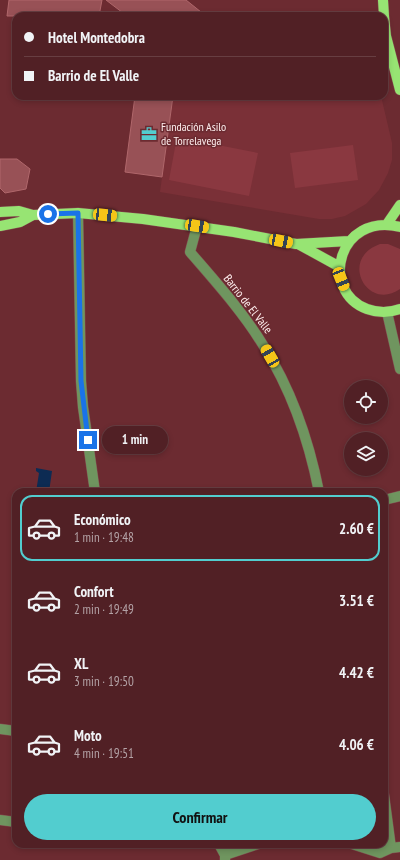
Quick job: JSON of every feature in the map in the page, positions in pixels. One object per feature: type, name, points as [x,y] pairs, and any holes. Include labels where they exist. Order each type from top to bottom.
[{"type":"main road","points":[[383,0],[384,12]]},
{"type":"main road","points":[[388,44],[400,90]]},
{"type":"main road","points":[[387,224],[400,205]]},
{"type":"main road","points":[[0,212],[19,211],[33,215],[78,213],[197,226],[296,244],[349,241]]},
{"type":"main road","points":[[0,226],[20,222],[33,215]]},
{"type":"main road","points":[[400,227],[387,224],[373,225],[360,231],[349,241],[342,253],[340,267],[341,279],[353,300],[363,307],[374,311],[386,312],[400,309]]},
{"type":"main road","points":[[296,244],[340,267]]},
{"type":"street","points":[[78,213],[81,381],[83,407],[94,488]]},
{"type":"street","name":"Barrio de El Valle","points":[[197,226],[190,252],[254,332],[276,367],[305,438],[318,488]]},
{"type":"street","points":[[386,312],[400,369]]},
{"type":"street","points":[[388,499],[400,496]]},
{"type":"street","points":[[0,729],[12,731]]},
{"type":"street","points":[[364,848],[380,853],[395,847],[388,814]]},
{"type":"street","points":[[0,820],[12,822]]},
{"type":"street","points":[[221,848],[225,858],[249,848]]},
{"type":"shaded area","points":[[172,100],[382,100],[392,143],[392,160],[388,173],[379,190],[366,204],[345,216],[332,219],[319,219],[160,192]]},
{"type":"shaded area","points":[[177,137],[258,153],[249,196],[169,180]]},
{"type":"shaded area","points":[[353,145],[358,180],[295,188],[290,153]]},
{"type":"shaded area","points":[[380,244],[388,244],[400,249],[400,289],[388,294],[377,294],[369,289],[362,281],[359,271],[361,261],[367,251]]},
{"type":"water","points":[[36,468],[52,471],[50,488],[37,488],[39,473],[36,471]]},
{"type":"building","points":[[9,0],[102,0],[100,12],[12,12],[12,16],[7,16]]},
{"type":"building","points":[[106,0],[186,0],[201,12],[122,12]]},
{"type":"building","name":"Fundación Asilo de Torrelavega","points":[[134,100],[172,100],[162,177],[125,172]]},
{"type":"building","points":[[0,159],[17,159],[30,169],[26,189],[5,193],[0,188]]},
{"type":"place","name":"Fundación Asilo de Torrelavega","points":[[149,134]]},
{"type":"route","points":[[48,214],[78,213],[81,381],[88,440]]}]
